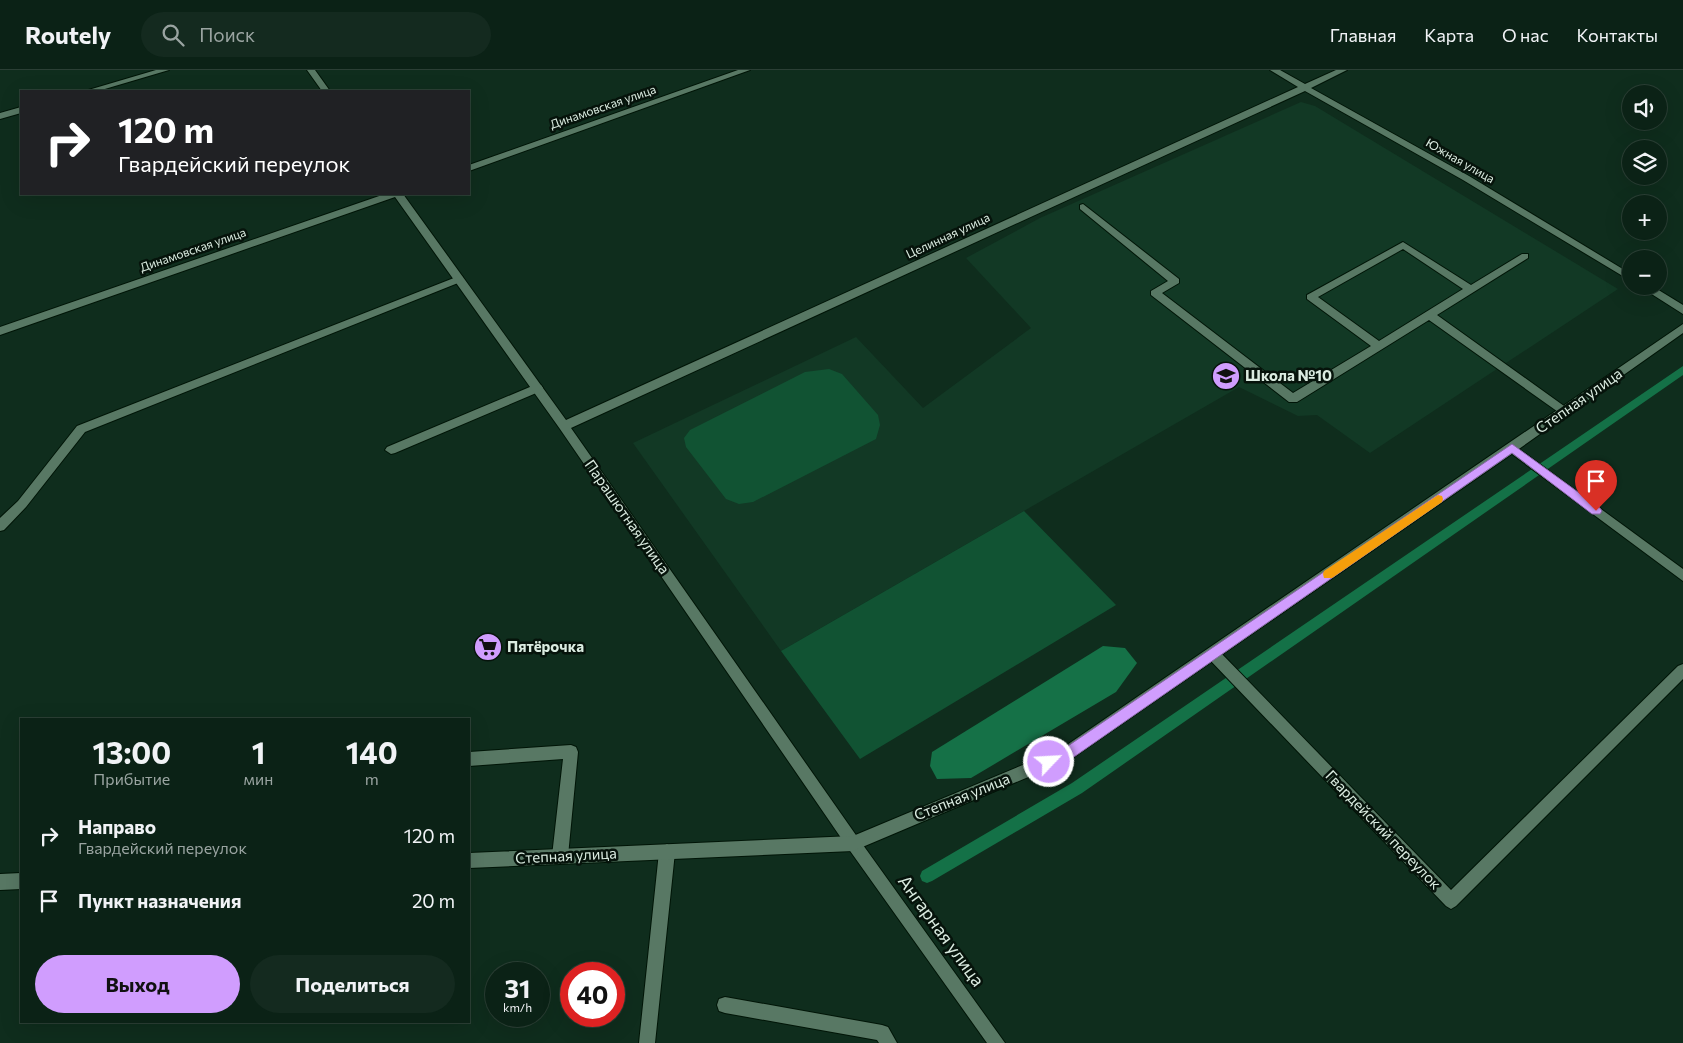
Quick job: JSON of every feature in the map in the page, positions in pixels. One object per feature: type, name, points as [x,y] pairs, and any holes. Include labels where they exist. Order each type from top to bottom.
[{"type":"street","points":[[93,90],[165,70]]},
{"type":"street","points":[[311,70],[325,90]]},
{"type":"street","name":"Динамовская улица","points":[[470,168],[746,70]]},
{"type":"street","name":"Южная улица","points":[[1274,70],[1466,178],[1622,273]]},
{"type":"street","name":"Целинная улица","points":[[564,426],[1343,70]]},
{"type":"street","points":[[0,116],[20,110]]},
{"type":"street","name":"Динамовская улица","points":[[0,331],[393,195]]},
{"type":"street","name":"Парашютная улица","points":[[397,195],[564,426],[853,843]]},
{"type":"street","points":[[1083,207],[1175,281],[1155,293],[1293,399],[1525,256]]},
{"type":"street","points":[[1379,346],[1311,297],[1403,245],[1470,289]]},
{"type":"street","points":[[0,526],[22,504],[81,429],[459,279]]},
{"type":"street","points":[[1659,295],[1683,310]]},
{"type":"street","points":[[1428,315],[1565,411]]},
{"type":"street","name":"Степная улица","points":[[470,861],[853,843],[1066,754],[1512,448],[1683,328]]},
{"type":"street","points":[[391,450],[537,388]]},
{"type":"street","points":[[1512,448],[1683,576]]},
{"type":"street","name":"Гвардейский переулок","points":[[1213,654],[1451,901],[1683,670]]},
{"type":"street","points":[[470,759],[571,752],[560,856]]},
{"type":"street","name":"Ангарная улица","points":[[853,843],[997,1043]]},
{"type":"street","points":[[647,1043],[667,852]]},
{"type":"street","points":[[0,882],[20,881]]},
{"type":"street","points":[[725,1005],[882,1033],[889,1043]]},
{"type":"shaded area","name":"Школа №10","points":[[1301,102],[1315,106],[1618,289],[1370,453],[1317,415],[1298,416],[1239,387],[781,651],[633,443],[856,337],[923,408],[1031,328],[966,258],[1040,218]]},
{"type":"shaded area","points":[[829,369],[842,374],[878,415],[880,425],[876,439],[753,502],[739,504],[726,499],[686,447],[684,438],[690,430],[805,372]]},
{"type":"shaded area","points":[[1024,511],[1116,605],[860,759],[781,651]]},
{"type":"green space","points":[[1103,646],[1125,648],[1137,663],[1116,692],[971,778],[937,779],[930,766],[932,752]]},
{"type":"waterway","points":[[927,876],[1077,788],[1683,370]]},
{"type":"slow traffic","points":[[1328,574],[1438,499]]},
{"type":"place","name":"Школа №10","points":[[1226,376]]},
{"type":"place","name":"Пятёрочка","points":[[488,647]]},
{"type":"route","points":[[1049,762],[1066,754],[1512,448],[1596,511]]}]
